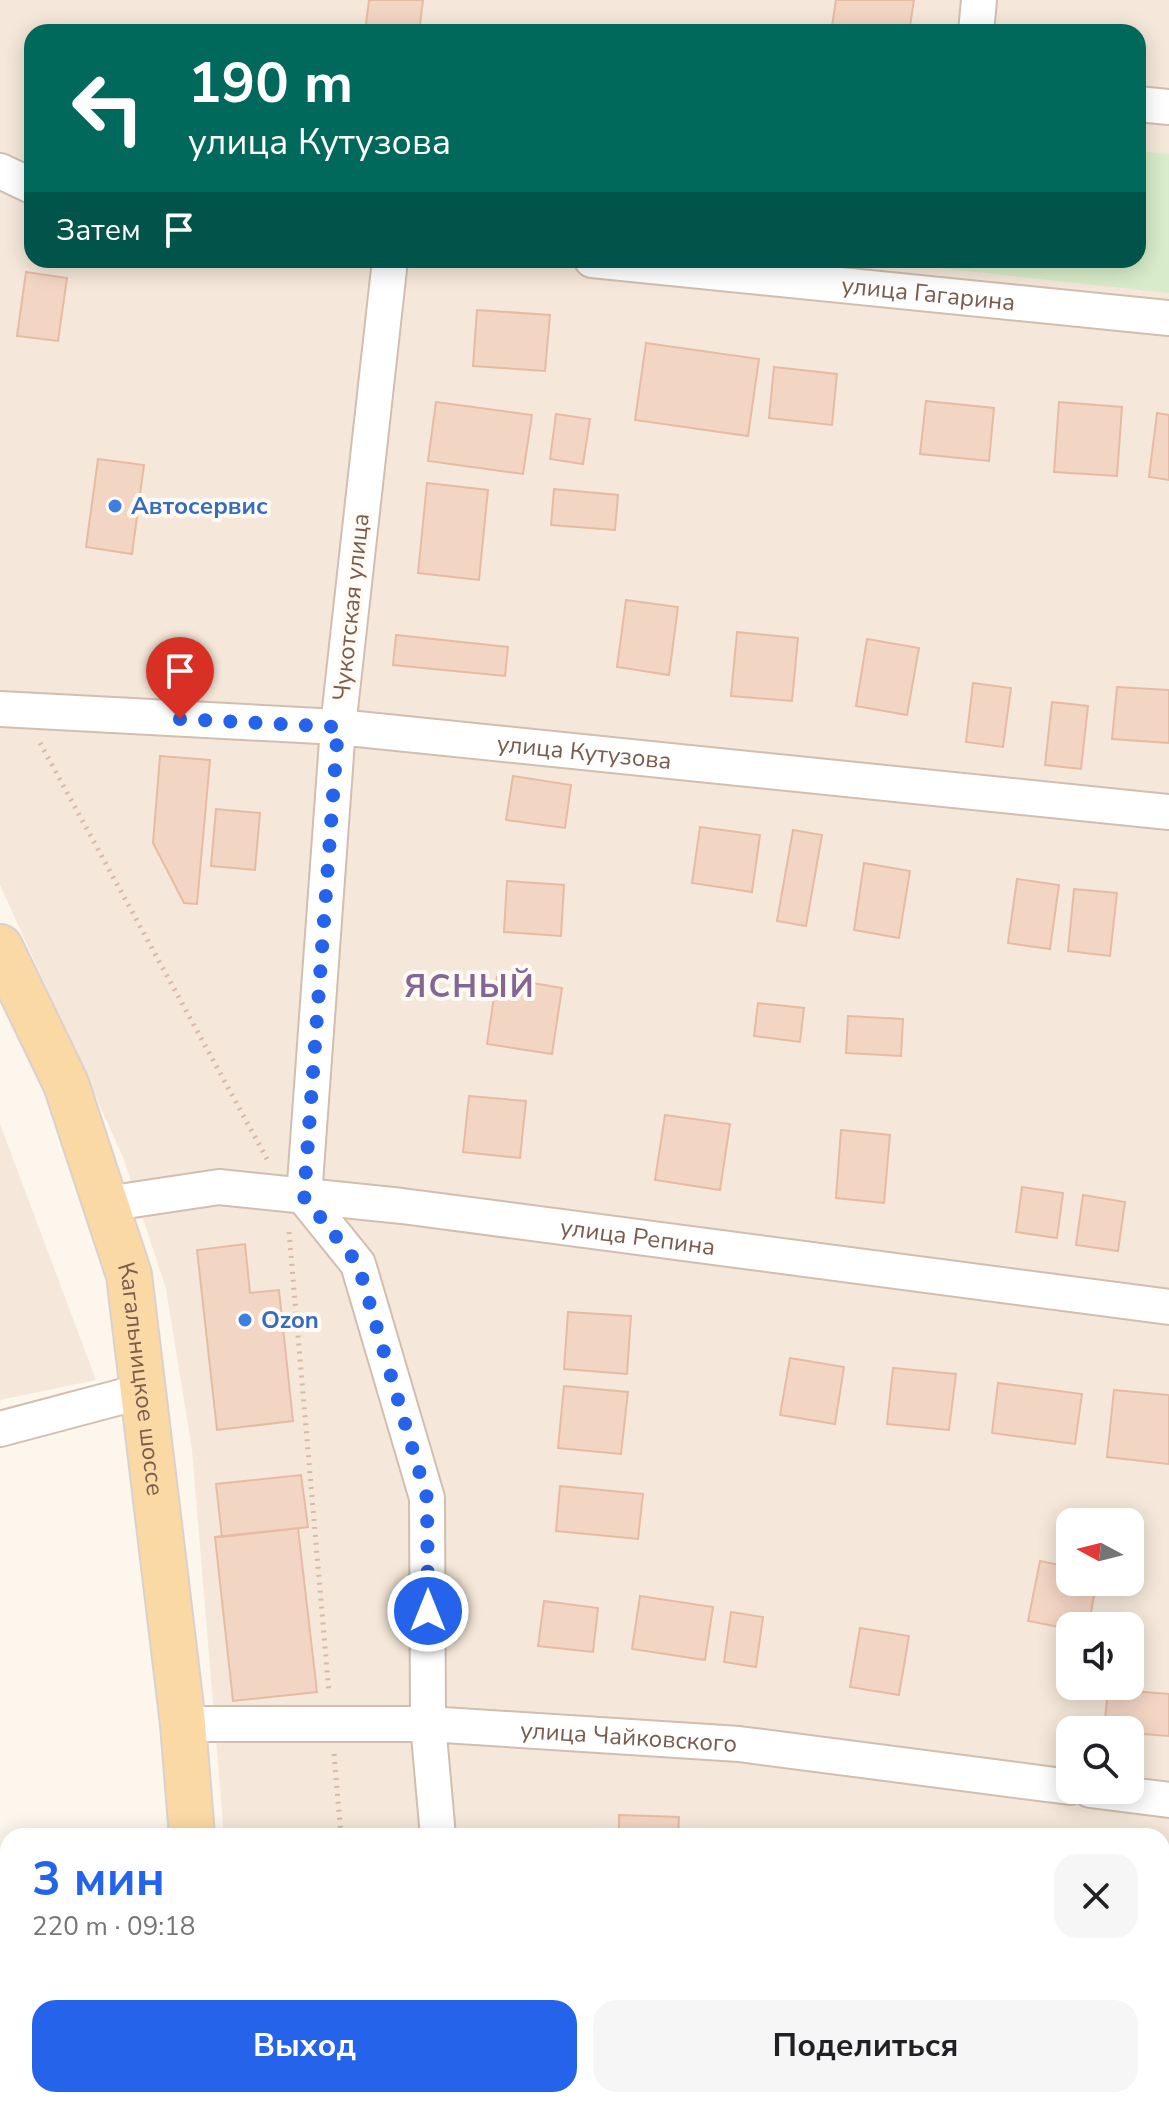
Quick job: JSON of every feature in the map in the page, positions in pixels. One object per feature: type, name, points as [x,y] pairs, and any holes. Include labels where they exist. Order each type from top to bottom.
[{"type":"main road","name":"Кагальницкое шоссе","points":[[0,947],[66,1084],[129,1275],[183,1724],[191,1828]]},
{"type":"street","points":[[977,24],[979,0]]},
{"type":"street","points":[[1146,105],[1169,107]]},
{"type":"street","points":[[0,171],[24,182]]},
{"type":"street","name":"Чукотская улица","points":[[295,1196],[338,727],[389,268]]},
{"type":"street","name":"улица Гагарина","points":[[672,268],[1169,318]]},
{"type":"street","name":"улица Кутузова","points":[[11,710],[338,727],[1169,812]]},
{"type":"street","name":"улица Репина","points":[[106,1204],[219,1187],[402,1206],[1169,1307]]},
{"type":"street","points":[[295,1196],[358,1264],[427,1498],[428,1724],[437,1828]]},
{"type":"street","points":[[0,1429],[143,1391]]},
{"type":"street","name":"улица Чайковского","points":[[183,1724],[428,1724],[739,1744],[1056,1785]]},
{"type":"street","points":[[1144,1797],[1169,1800]]},
{"type":"path","points":[[11,710],[295,1196],[340,1828]]},
{"type":"shaded area","points":[[0,0],[1169,0],[1169,1828],[223,1828],[192,1450],[166,1289],[123,1157],[0,885]]},
{"type":"shaded area","points":[[0,1124],[96,1380],[0,1400]]},
{"type":"green space","points":[[1146,152],[1169,154],[1169,293],[939,268],[1146,268]]},
{"type":"building","points":[[369,0],[423,0],[420,24],[366,24]]},
{"type":"building","points":[[836,0],[914,0],[910,24],[832,24]]},
{"type":"building","points":[[26,272],[67,278],[58,341],[17,336]]},
{"type":"building","points":[[477,310],[550,315],[545,371],[473,366]]},
{"type":"building","points":[[646,343],[759,359],[748,436],[635,420]]},
{"type":"building","points":[[774,367],[837,374],[832,425],[769,418]]},
{"type":"building","points":[[926,401],[994,408],[989,461],[920,454]]},
{"type":"building","points":[[436,402],[532,415],[523,474],[428,461]]},
{"type":"building","points":[[1059,402],[1122,407],[1117,476],[1054,472]]},
{"type":"building","points":[[1157,413],[1169,415],[1169,480],[1149,477]]},
{"type":"building","points":[[556,414],[590,419],[583,464],[550,459]]},
{"type":"building","name":"Автосервис","points":[[98,459],[144,465],[132,554],[86,547]]},
{"type":"building","points":[[427,483],[488,490],[479,580],[418,573]]},
{"type":"building","points":[[554,489],[618,495],[615,530],[551,525]]},
{"type":"building","points":[[626,600],[678,607],[669,675],[617,667]]},
{"type":"building","points":[[737,632],[798,638],[792,701],[731,696]]},
{"type":"building","points":[[396,635],[508,647],[505,676],[393,665]]},
{"type":"building","points":[[867,639],[919,648],[907,715],[856,706]]},
{"type":"building","points":[[973,683],[1011,688],[1003,747],[966,742]]},
{"type":"building","points":[[1117,687],[1169,690],[1169,743],[1112,739]]},
{"type":"building","points":[[1052,702],[1088,706],[1081,769],[1045,765]]},
{"type":"building","points":[[160,756],[210,760],[197,904],[184,903],[153,843]]},
{"type":"building","points":[[513,776],[571,785],[565,828],[506,820]]},
{"type":"building","points":[[216,809],[260,813],[255,870],[211,866]]},
{"type":"building","points":[[700,827],[760,835],[752,892],[692,883]]},
{"type":"building","points":[[793,830],[822,835],[806,926],[777,921]]},
{"type":"building","points":[[864,863],[910,871],[899,938],[854,930]]},
{"type":"building","points":[[1017,879],[1059,885],[1050,949],[1008,943]]},
{"type":"building","points":[[507,881],[564,885],[561,936],[504,932]]},
{"type":"building","points":[[1074,889],[1117,893],[1110,956],[1068,951]]},
{"type":"building","points":[[497,977],[562,988],[552,1054],[487,1044]]},
{"type":"building","points":[[758,1003],[804,1008],[800,1042],[754,1036]]},
{"type":"building","points":[[848,1016],[903,1019],[901,1056],[846,1053]]},
{"type":"building","points":[[469,1096],[526,1101],[520,1158],[463,1152]]},
{"type":"building","points":[[665,1115],[730,1124],[720,1190],[655,1180]]},
{"type":"building","points":[[841,1130],[890,1135],[884,1203],[836,1198]]},
{"type":"building","points":[[1022,1187],[1063,1193],[1057,1238],[1016,1232]]},
{"type":"building","points":[[1083,1195],[1125,1202],[1118,1251],[1076,1245]]},
{"type":"building","points":[[245,1244],[250,1293],[279,1290],[293,1421],[217,1430],[197,1250]]},
{"type":"building","points":[[568,1312],[631,1316],[627,1374],[564,1369]]},
{"type":"building","points":[[790,1358],[844,1367],[835,1424],[780,1415]]},
{"type":"building","points":[[893,1368],[956,1374],[949,1430],[887,1424]]},
{"type":"building","points":[[998,1383],[1082,1394],[1075,1444],[992,1433]]},
{"type":"building","points":[[564,1386],[628,1392],[621,1454],[558,1448]]},
{"type":"building","points":[[1114,1390],[1169,1395],[1169,1464],[1107,1457]]},
{"type":"building","points":[[301,1475],[308,1527],[222,1537],[216,1484]]},
{"type":"building","points":[[560,1486],[643,1494],[638,1539],[556,1531]]},
{"type":"building","points":[[298,1528],[317,1692],[233,1701],[215,1537]]},
{"type":"building","points":[[1040,1561],[1056,1564],[1056,1596],[1094,1596],[1091,1612],[1056,1612],[1056,1626],[1028,1621]]},
{"type":"building","points":[[640,1596],[713,1607],[705,1660],[632,1649]]},
{"type":"building","points":[[544,1601],[598,1608],[593,1652],[538,1646]]},
{"type":"building","points":[[731,1612],[763,1617],[756,1667],[724,1662]]},
{"type":"building","points":[[860,1628],[909,1636],[899,1695],[850,1687]]},
{"type":"building","points":[[1144,1692],[1169,1694],[1169,1736],[1144,1734],[1144,1716],[1105,1716],[1107,1700],[1144,1700]]},
{"type":"building","points":[[619,1815],[679,1817],[678,1828],[619,1828]]},
{"type":"place","name":"Автосервис","points":[[115,506]]},
{"type":"place","name":"Ozon","points":[[245,1320]]},
{"type":"district","name":"ЯСНЫЙ","points":[[470,986]]},
{"type":"route","points":[[180,719],[338,727],[304,1197],[358,1264],[427,1498],[428,1611]]}]
